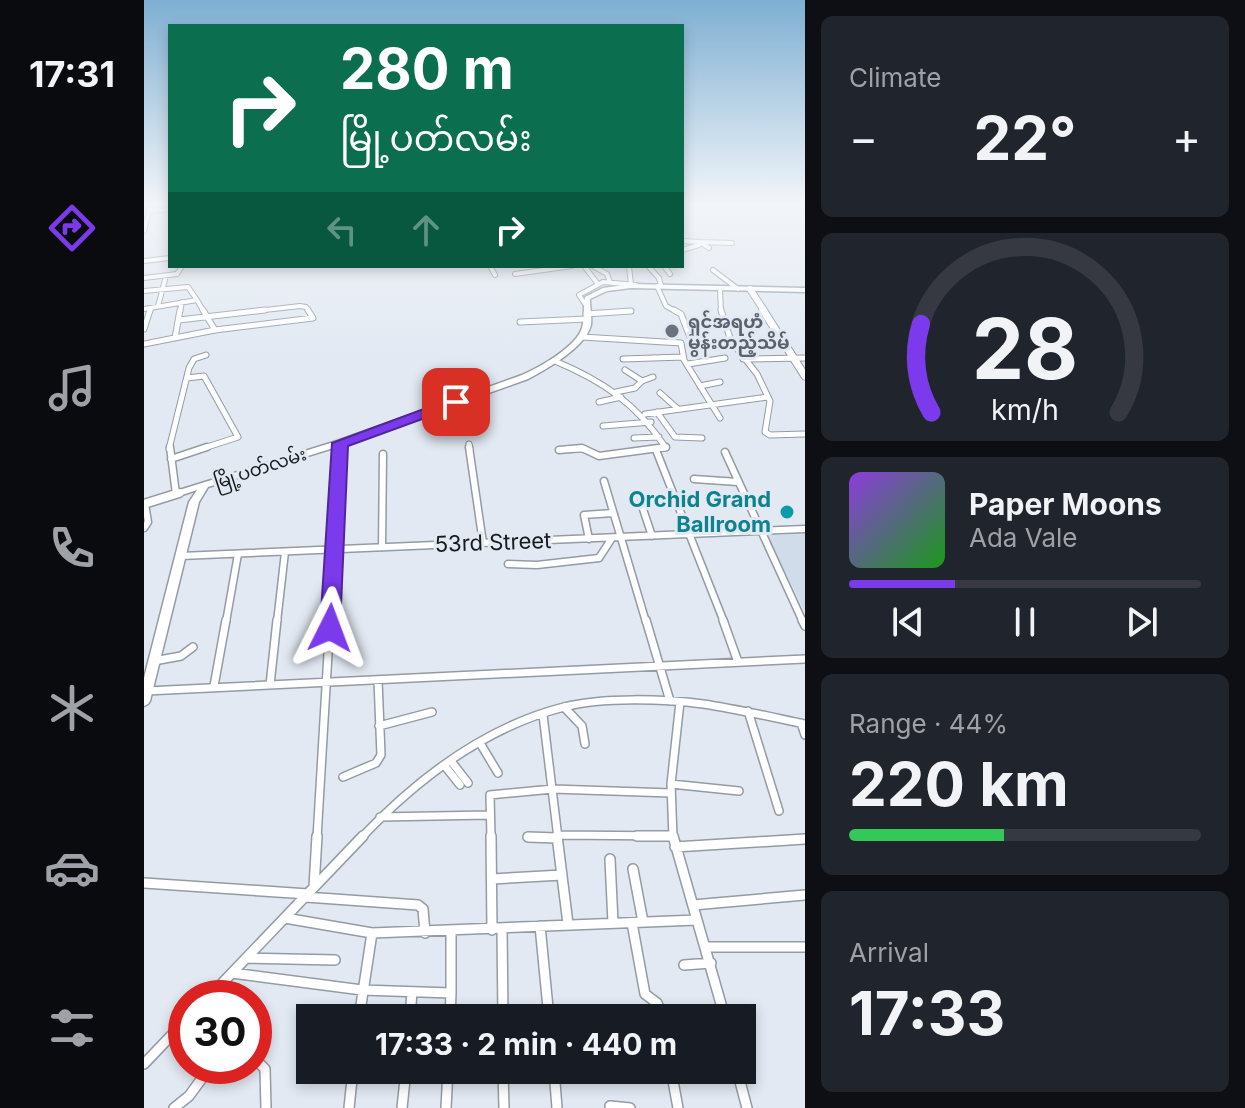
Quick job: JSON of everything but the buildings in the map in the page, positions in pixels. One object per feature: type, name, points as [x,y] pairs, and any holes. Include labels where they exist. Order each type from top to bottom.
[{"type":"main road","points":[[585,304],[590,296],[605,289],[636,285],[805,290]]},
{"type":"main road","points":[[750,289],[805,376]]},
{"type":"main road","name":"မြို့ပတ်လမ်း","points":[[178,494],[340,443],[525,377],[555,361],[582,337],[587,317],[585,304]]},
{"type":"main road","points":[[145,696],[151,655],[194,502],[204,487]]},
{"type":"main road","points":[[178,494],[190,497],[194,502]]},
{"type":"street","points":[[144,261],[168,258]]},
{"type":"street","points":[[144,278],[177,274],[181,268]]},
{"type":"street","points":[[491,268],[495,275]]},
{"type":"street","points":[[515,274],[558,268]]},
{"type":"street","points":[[586,268],[598,284]]},
{"type":"street","points":[[596,268],[607,274],[610,282]]},
{"type":"street","points":[[585,304],[579,295],[598,284],[636,285],[630,268]]},
{"type":"street","points":[[650,268],[659,278],[666,306],[681,314],[693,345]]},
{"type":"street","points":[[666,268],[670,274]]},
{"type":"street","points":[[713,270],[738,289]]},
{"type":"street","points":[[158,306],[165,280]]},
{"type":"street","points":[[144,291],[189,287],[215,330]]},
{"type":"street","points":[[720,289],[726,331],[768,397],[767,434],[805,434]]},
{"type":"street","points":[[144,329],[147,308],[197,300]]},
{"type":"street","points":[[175,338],[182,302]]},
{"type":"street","points":[[144,344],[215,330],[313,318],[306,307],[300,306],[179,320]]},
{"type":"street","points":[[520,322],[631,311]]},
{"type":"street","points":[[582,337],[682,344],[683,357],[720,418]]},
{"type":"street","points":[[665,342],[669,357]]},
{"type":"street","points":[[568,366],[572,348]]},
{"type":"street","points":[[144,528],[148,519],[144,504],[178,494],[170,443],[194,359],[206,355]]},
{"type":"street","points":[[623,359],[683,357]]},
{"type":"street","points":[[688,364],[725,358]]},
{"type":"street","points":[[743,359],[805,358]]},
{"type":"street","points":[[555,361],[598,378],[645,414],[666,450],[599,456],[582,448],[559,450]]},
{"type":"street","points":[[625,370],[642,381]]},
{"type":"street","points":[[171,459],[238,437],[204,376],[187,378]]},
{"type":"street","points":[[599,402],[635,388],[653,377]]},
{"type":"street","points":[[700,386],[720,382]]},
{"type":"street","points":[[660,393],[678,409]]},
{"type":"street","points":[[645,414],[768,397]]},
{"type":"street","points":[[657,412],[675,437],[702,438]]},
{"type":"street","points":[[603,426],[651,422]]},
{"type":"street","points":[[634,438],[659,437]]},
{"type":"street","points":[[310,892],[328,681],[340,443]]},
{"type":"street","points":[[469,444],[483,543]]},
{"type":"street","points":[[656,450],[738,662]]},
{"type":"street","points":[[725,452],[805,626]]},
{"type":"street","points":[[382,547],[383,454]]},
{"type":"street","points":[[694,479],[738,482]]},
{"type":"street","points":[[604,481],[659,665],[675,701],[671,788],[673,836],[721,1004]]},
{"type":"street","points":[[641,503],[652,536]]},
{"type":"street","points":[[589,539],[584,515],[613,513]]},
{"type":"street","name":"53rd Street","points":[[181,556],[805,529]]},
{"type":"street","points":[[508,564],[537,565],[599,558],[612,538]]},
{"type":"street","points":[[270,685],[285,552]]},
{"type":"street","points":[[214,686],[238,554]]},
{"type":"street","points":[[151,655],[181,656],[193,647]]},
{"type":"street","points":[[145,696],[214,686],[805,659]]},
{"type":"street","points":[[343,777],[379,759],[378,680]]},
{"type":"street","points":[[225,980],[414,784],[480,743],[543,715],[586,703],[675,701],[748,711],[803,724],[805,735]]},
{"type":"street","points":[[564,707],[582,726],[585,744]]},
{"type":"street","points":[[748,711],[779,811]]},
{"type":"street","points":[[379,726],[432,712]]},
{"type":"street","points":[[543,715],[568,924]]},
{"type":"street","points":[[480,743],[498,773]]},
{"type":"street","points":[[448,763],[464,784]]},
{"type":"street","points":[[502,1004],[492,879],[490,795],[553,789],[739,791]]},
{"type":"street","points":[[380,817],[489,815]]},
{"type":"street","points":[[528,837],[673,836]]},
{"type":"street","points":[[675,847],[805,839]]},
{"type":"street","points":[[610,859],[613,923]]},
{"type":"street","points":[[633,869],[645,994],[657,1004]]},
{"type":"street","points":[[492,879],[562,875]]},
{"type":"street","points":[[144,883],[310,892],[418,905],[423,909],[425,933]]},
{"type":"street","points":[[693,905],[805,895]]},
{"type":"street","points":[[285,918],[372,933],[697,920]]},
{"type":"street","points":[[540,926],[548,1004]]},
{"type":"street","points":[[451,932],[451,1004]]},
{"type":"street","points":[[360,1004],[372,933]]},
{"type":"street","points":[[707,947],[805,947]]},
{"type":"street","points":[[246,958],[335,960]]},
{"type":"street","points":[[684,965],[711,963]]},
{"type":"street","points":[[232,973],[362,990],[451,993]]},
{"type":"street","points":[[411,1004],[412,992]]},
{"type":"street","points":[[144,1064],[168,1039]]},
{"type":"street","points":[[174,1108],[198,1084]]},
{"type":"street","points":[[265,1084],[266,1108]]},
{"type":"street","points":[[349,1108],[352,1084]]},
{"type":"street","points":[[402,1108],[405,1084]]},
{"type":"street","points":[[446,1108],[447,1084]]},
{"type":"street","points":[[503,1084],[504,1108]]},
{"type":"street","points":[[555,1084],[557,1108]]},
{"type":"street","points":[[674,1084],[678,1108]]},
{"type":"street","points":[[741,1084],[747,1108]]},
{"type":"street","points":[[610,1106],[630,1108]]},
{"type":"shaded area","points":[[805,534],[805,612],[767,535]]},
{"type":"place","name":"ရှင်အရဟံ မွန်းတည့်သိမ်","points":[[672,331]]},
{"type":"place","name":"Orchid Grand Ballroom","points":[[787,512]]},
{"type":"route","points":[[330,628],[340,443],[456,402]]}]
